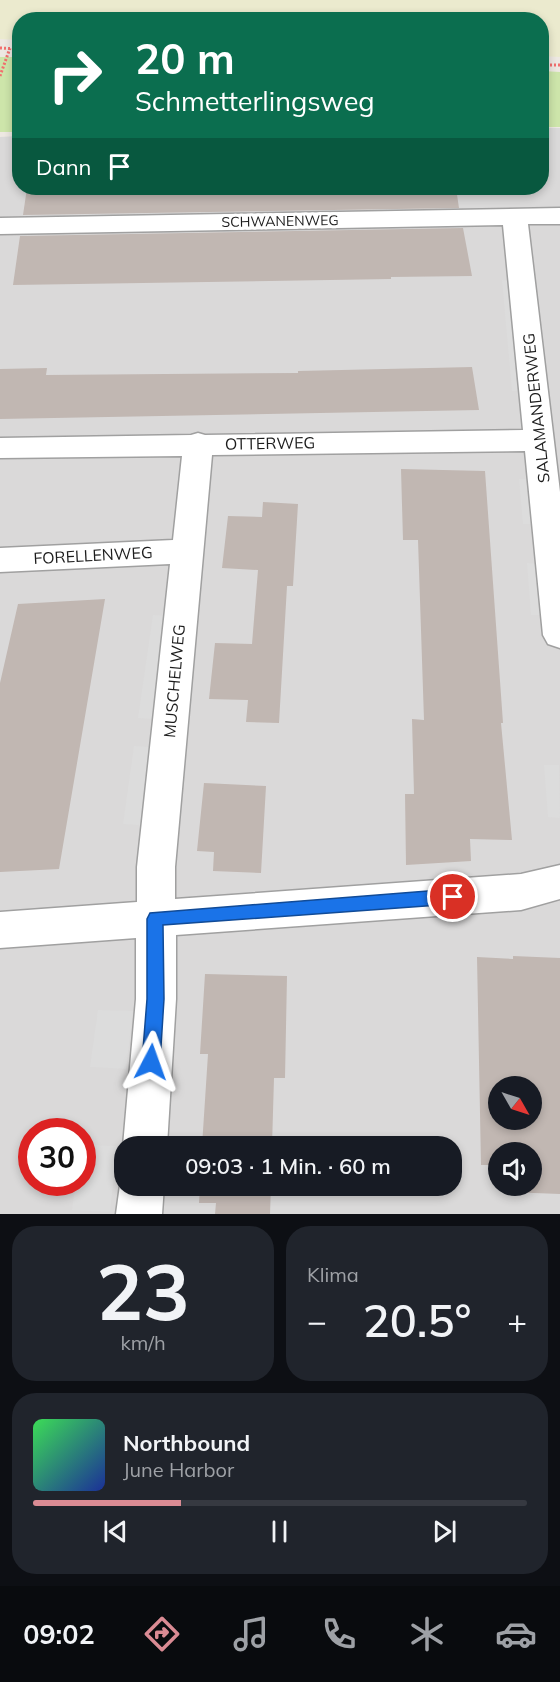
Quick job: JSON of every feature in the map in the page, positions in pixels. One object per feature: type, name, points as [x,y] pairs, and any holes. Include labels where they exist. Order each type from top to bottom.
[{"type":"street","name":"SCHWANENWEG","points":[[0,226],[560,216]]},
{"type":"street","name":"SALAMANDERWEG","points":[[515,217],[560,635]]},
{"type":"street","name":"OTTERWEG","points":[[0,448],[198,443],[540,440]]},
{"type":"street","name":"MUSCHELWEG","points":[[145,1136],[156,999],[156,867],[198,443]]},
{"type":"street","name":"FORELLENWEG","points":[[0,560],[186,551]]},
{"type":"street","points":[[0,930],[521,892],[560,882]]},
{"type":"street","points":[[139,1214],[140,1196]]},
{"type":"path","points":[[0,48],[10,48],[0,76]]},
{"type":"shaded area","points":[[549,128],[560,128],[560,1214],[0,1214],[0,137],[12,136],[12,195],[549,195]]},
{"type":"shaded area","points":[[502,280],[512,281],[522,391],[512,391]]},
{"type":"shaded area","points":[[519,479],[531,479],[536,524],[523,524]]},
{"type":"shaded area","points":[[527,563],[540,564],[544,615],[531,615]]},
{"type":"shaded area","points":[[153,615],[168,616],[154,719],[138,718]]},
{"type":"shaded area","points":[[134,746],[150,747],[140,825],[123,824]]},
{"type":"shaded area","points":[[544,765],[559,765],[560,818],[548,817]]},
{"type":"shaded area","points":[[98,1010],[133,1011],[126,1069],[90,1067]]},
{"type":"shaded area","points":[[96,1145],[114,1146],[110,1212],[72,1210],[74,1196],[96,1196]]},
{"type":"green space","points":[[0,0],[560,0],[560,57],[549,56],[549,12],[12,12],[12,40],[0,39]]},
{"type":"green space","points":[[0,57],[12,57],[12,132],[0,132]]},
{"type":"green space","points":[[549,71],[560,72],[560,127],[549,127]]},
{"type":"building","points":[[26,195],[457,195],[459,208],[23,215]]},
{"type":"building","points":[[463,228],[472,276],[13,285],[20,236]]},
{"type":"building","points":[[472,367],[479,410],[0,419],[0,369],[47,368],[46,375],[298,373],[298,371]]},
{"type":"building","points":[[401,469],[485,471],[503,723],[501,723],[512,840],[470,839],[471,861],[406,865],[405,794],[414,794],[412,719],[424,720],[418,540],[403,540]]},
{"type":"building","points":[[263,502],[298,504],[293,586],[287,586],[279,723],[246,722],[248,700],[209,699],[215,643],[252,644],[258,570],[222,568],[228,516],[262,517]]},
{"type":"building","points":[[105,599],[59,869],[0,872],[0,683],[18,604]]},
{"type":"building","points":[[204,783],[266,786],[261,873],[213,871],[214,852],[197,851]]},
{"type":"building","points":[[477,957],[560,958],[560,1194],[542,1193],[542,1142],[488,1142],[488,1165],[481,1165]]},
{"type":"building","points":[[205,974],[287,976],[285,1078],[274,1078],[272,1136],[203,1136],[208,1054],[200,1054]]},
{"type":"building","points":[[199,1196],[271,1196],[270,1214],[215,1214],[216,1203],[199,1203]]},
{"type":"route","points":[[151,1062],[156,999],[155,919],[453,897]]}]
